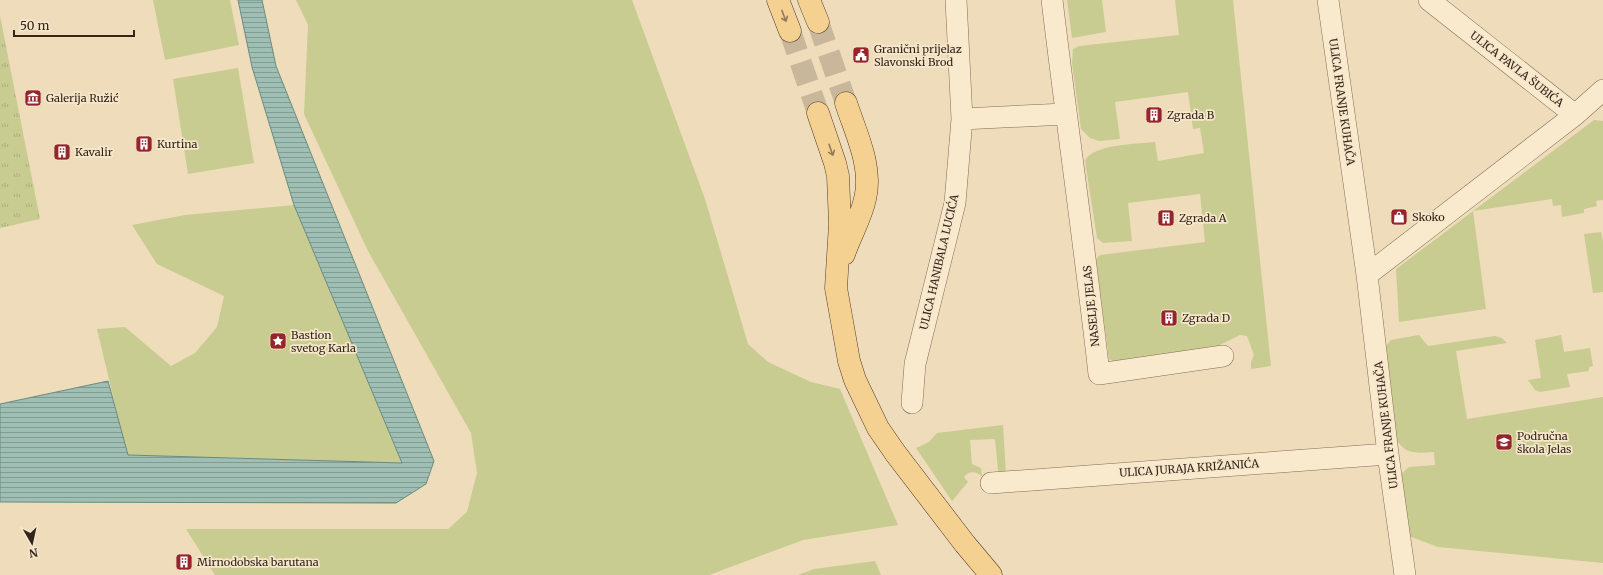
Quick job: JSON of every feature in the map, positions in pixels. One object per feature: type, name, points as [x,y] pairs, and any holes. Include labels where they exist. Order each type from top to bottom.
[{"type":"main road","points":[[778,0],[790,32]]},
{"type":"main road","points":[[810,0],[818,22]]},
{"type":"main road","points":[[837,278],[865,200],[868,183],[865,159],[846,103]]},
{"type":"main road","points":[[818,113],[838,176],[840,224],[837,302],[848,361],[878,428],[965,544],[991,575]]},
{"type":"street","name":"ULICA HANIBALA LUCIĆA","points":[[912,403],[915,364],[955,203],[962,119],[956,0]]},
{"type":"street","name":"NASELJE JELAS","points":[[1052,0],[1065,114],[1085,250],[1099,374],[1223,356]]},
{"type":"street","name":"ULICA FRANJE KUHAČA","points":[[1328,0],[1367,275],[1388,454],[1405,575]]},
{"type":"street","name":"ULICA PAVLA ŠUBIĆA","points":[[1429,0],[1575,115]]},
{"type":"street","points":[[1367,275],[1575,115],[1603,90]]},
{"type":"street","points":[[962,119],[1065,114]]},
{"type":"street","name":"ULICA JURAJA KRIŽANIĆA","points":[[991,483],[1388,454]]},
{"type":"green space","points":[[153,0],[230,0],[239,45],[165,60]]},
{"type":"green space","points":[[296,0],[632,0],[705,199],[748,344],[768,362],[811,382],[840,389],[898,525],[803,540],[709,575],[215,575],[186,529],[448,529],[467,512],[477,473],[471,433],[368,251],[304,114],[308,25]]},
{"type":"green space","points":[[1067,0],[1102,0],[1106,32],[1072,38]]},
{"type":"green space","points":[[1175,0],[1233,0],[1271,366],[1251,369],[1251,362],[1254,355],[1247,336],[1240,335],[1218,346],[1115,362],[1109,359],[1096,259],[1100,255],[1205,242],[1200,194],[1128,203],[1132,241],[1103,243],[1097,238],[1085,161],[1089,155],[1106,148],[1127,144],[1155,142],[1158,161],[1204,153],[1200,128],[1193,129],[1188,92],[1115,102],[1120,139],[1099,141],[1090,138],[1081,129],[1072,63],[1073,49],[1079,46],[1179,35]]},
{"type":"green space","points":[[0,16],[40,219],[0,228]]},
{"type":"green space","points":[[238,68],[254,163],[188,174],[173,79]]},
{"type":"green space","points":[[1594,120],[1603,121],[1603,200],[1596,201],[1597,206],[1584,209],[1584,213],[1562,217],[1561,205],[1553,206],[1552,199],[1473,211]]},
{"type":"green space","name":"Bastion svetog Karla","points":[[294,205],[402,463],[127,455],[97,329],[125,327],[171,366],[195,353],[217,327],[224,296],[157,264],[132,225],[185,215]]},
{"type":"green space","points":[[1473,211],[1486,309],[1399,322],[1396,269]]},
{"type":"green space","points":[[1601,232],[1603,241],[1603,292],[1593,293],[1584,234]]},
{"type":"green space","points":[[1419,335],[1428,346],[1495,336],[1502,338],[1507,343],[1456,351],[1467,419],[1603,397],[1603,563],[1438,547],[1406,535],[1400,475],[1409,467],[1435,465],[1434,452],[1412,452],[1403,448],[1396,438],[1385,347],[1391,340]]},
{"type":"green space","points":[[1561,335],[1564,352],[1590,348],[1593,366],[1589,367],[1589,371],[1567,374],[1570,387],[1540,392],[1535,390],[1528,380],[1541,378],[1535,340]]},
{"type":"green space","points":[[1003,425],[1006,473],[999,473],[998,470],[995,439],[970,440],[972,464],[981,468],[982,476],[973,472],[968,473],[964,477],[968,482],[952,501],[916,448],[929,442],[937,433]]},
{"type":"green space","points":[[875,561],[881,575],[798,575],[814,569]]},
{"type":"water","points":[[238,0],[262,0],[276,66],[434,461],[426,484],[396,503],[0,502],[0,404],[108,381],[128,455],[402,463],[294,205],[252,67]]},
{"type":"tunnel","points":[[818,22],[846,103]]},
{"type":"tunnel","points":[[790,31],[818,113]]},
{"type":"place","name":"Granični prijelaz Slavonski Brod","points":[[861,55]]},
{"type":"place","name":"Galerija Ružić","points":[[33,98]]},
{"type":"place","name":"Zgrada B","points":[[1154,115]]},
{"type":"place","name":"Kurtina","points":[[144,144]]},
{"type":"place","name":"Kavalir","points":[[62,152]]},
{"type":"place","name":"Skoko","points":[[1399,217]]},
{"type":"place","name":"Zgrada A","points":[[1166,218]]},
{"type":"place","name":"Zgrada D","points":[[1169,318]]},
{"type":"place","name":"Bastion svetog Karla","points":[[278,341]]},
{"type":"place","name":"Područna škola Jelas","points":[[1504,442]]},
{"type":"place","name":"Mirnodobska barutana","points":[[184,562]]}]
